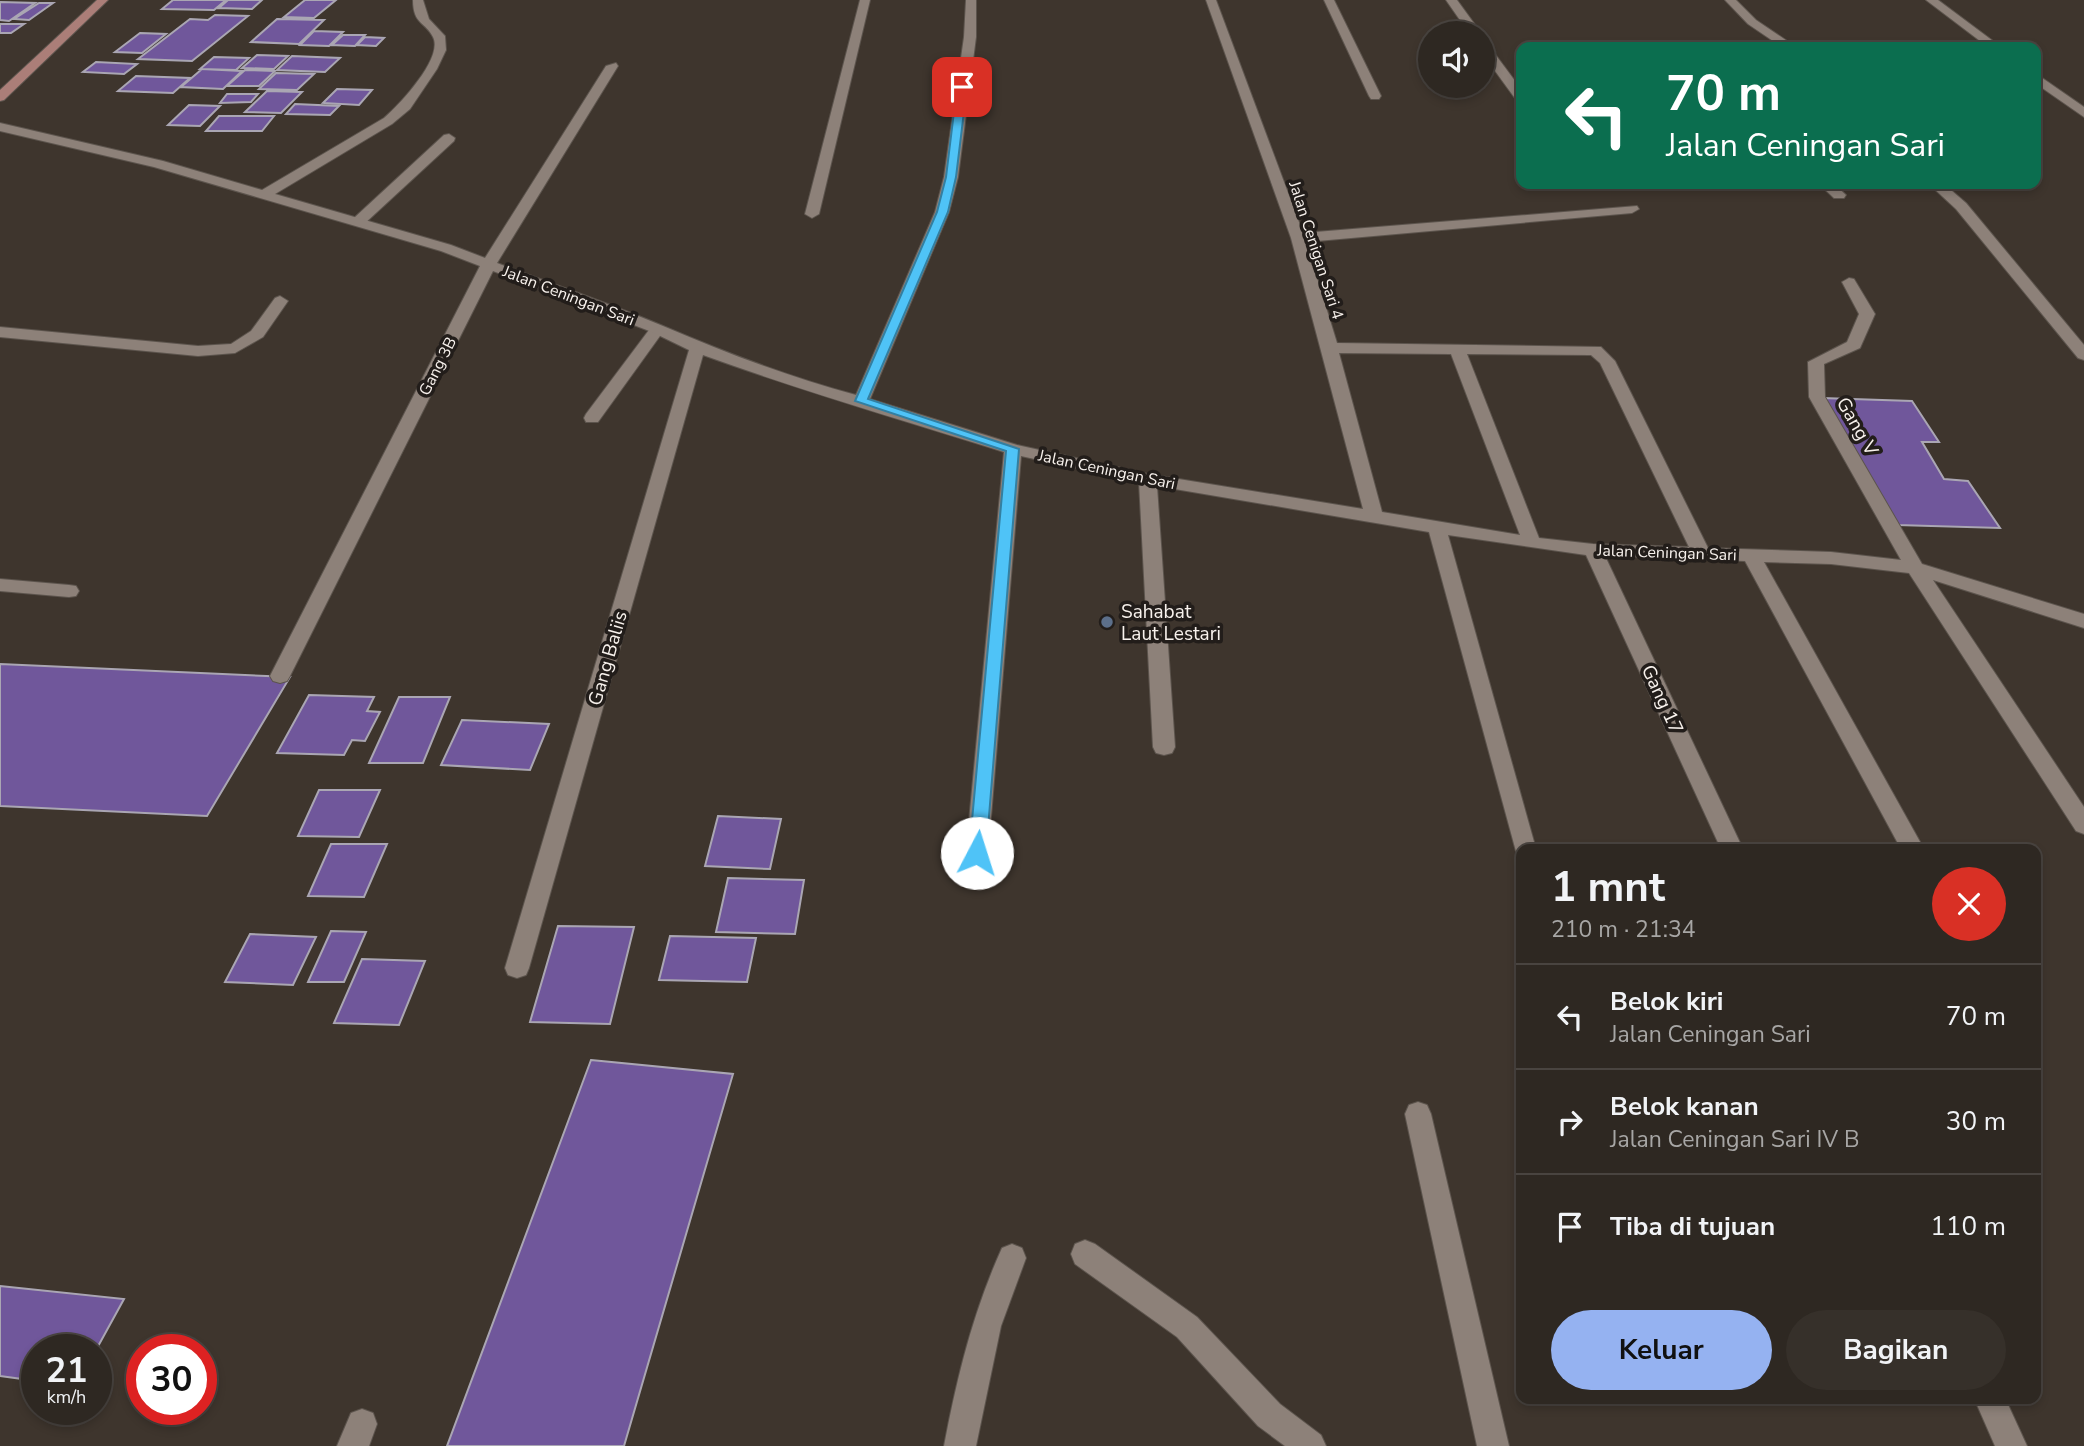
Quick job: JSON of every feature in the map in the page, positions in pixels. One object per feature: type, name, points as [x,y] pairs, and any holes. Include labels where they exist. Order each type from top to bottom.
[{"type":"main road","points":[[0,97],[103,0]]},
{"type":"street","points":[[266,193],[388,121],[406,106],[431,69],[440,50],[439,36],[428,27],[417,10],[418,0]]},
{"type":"street","points":[[812,214],[865,0]]},
{"type":"street","points":[[861,401],[942,212],[951,177],[970,37],[971,0]]},
{"type":"street","name":"Jalan Cenigan Sari 4","points":[[1210,0],[1298,238],[1374,517]]},
{"type":"street","points":[[1329,0],[1375,96]]},
{"type":"street","points":[[1451,0],[1466,21]]},
{"type":"street","points":[[1730,0],[1752,22],[1782,42]]},
{"type":"street","points":[[1931,0],[1988,42]]},
{"type":"street","points":[[1495,62],[1516,91]]},
{"type":"street","name":"Gang 3B","points":[[280,676],[489,264],[612,66]]},
{"type":"street","points":[[2041,81],[2084,113]]},
{"type":"street","name":"Jalan Ceningan Sari","points":[[0,127],[158,164],[359,221],[489,264],[657,329],[697,348],[807,387],[861,401],[1013,449],[1148,479],[1532,543],[1593,550],[1831,558],[1915,568],[2084,621]]},
{"type":"street","points":[[359,221],[449,138]]},
{"type":"street","points":[[1832,189],[1839,195]]},
{"type":"street","points":[[1942,189],[1961,206],[2084,355]]},
{"type":"street","points":[[1298,238],[1632,209]]},
{"type":"street","name":"Gang V","points":[[1849,282],[1867,314],[1854,345],[1816,362],[1817,397],[1915,568]]},
{"type":"street","points":[[0,332],[198,351],[234,348],[257,334],[280,301]]},
{"type":"street","points":[[592,418],[657,329]]},
{"type":"street","name":"Gang Baliis","points":[[517,968],[697,348]]},
{"type":"street","points":[[1330,348],[1595,350],[1607,361],[1702,554]]},
{"type":"street","points":[[1457,348],[1532,543]]},
{"type":"street","points":[[977,853],[1013,449]]},
{"type":"street","points":[[1148,479],[1164,747]]},
{"type":"street","points":[[1437,527],[1524,844]]},
{"type":"street","name":"Gang 17","points":[[1593,550],[1730,844]]},
{"type":"street","points":[[1751,555],[1910,844]]},
{"type":"street","points":[[1915,568],[2084,825]]},
{"type":"street","points":[[0,585],[69,591]]},
{"type":"street","points":[[1418,1114],[1493,1446]]},
{"type":"street","points":[[1085,1254],[1188,1327],[1269,1415],[1310,1446]]},
{"type":"street","points":[[960,1446],[968,1402],[997,1289],[1012,1258]]},
{"type":"street","points":[[1992,1404],[2011,1446]]},
{"type":"building","points":[[173,0],[226,0],[214,10],[162,9]]},
{"type":"building","points":[[228,0],[262,0],[252,9],[219,8]]},
{"type":"building","points":[[305,0],[336,0],[314,18],[284,17]]},
{"type":"building","points":[[0,2],[35,3],[9,21],[0,20]]},
{"type":"building","points":[[39,3],[53,3],[29,20],[14,19]]},
{"type":"building","points":[[215,15],[248,16],[192,61],[138,59],[190,19],[208,20]]},
{"type":"building","points":[[277,19],[324,20],[299,44],[251,42]]},
{"type":"building","points":[[0,24],[24,24],[11,33],[0,33]]},
{"type":"building","points":[[314,31],[343,32],[329,46],[300,45]]},
{"type":"building","points":[[140,33],[166,34],[142,53],[115,52]]},
{"type":"building","points":[[343,35],[365,35],[355,46],[332,45]]},
{"type":"building","points":[[365,37],[384,38],[376,46],[357,45]]},
{"type":"building","points":[[257,55],[288,56],[274,69],[242,68]]},
{"type":"building","points":[[292,56],[340,58],[325,72],[277,70]]},
{"type":"building","points":[[214,57],[249,58],[236,70],[200,69]]},
{"type":"building","points":[[96,62],[137,64],[124,74],[83,72]]},
{"type":"building","points":[[202,69],[242,71],[223,89],[181,87]]},
{"type":"building","points":[[245,70],[275,71],[259,86],[227,86]]},
{"type":"building","points":[[276,73],[314,74],[297,90],[259,89]]},
{"type":"building","points":[[136,76],[190,78],[173,93],[118,91]]},
{"type":"building","points":[[337,89],[372,90],[359,105],[323,103]]},
{"type":"building","points":[[267,91],[302,92],[281,113],[245,112]]},
{"type":"building","points":[[227,94],[258,94],[251,102],[220,103]]},
{"type":"building","points":[[295,104],[339,106],[330,115],[286,114]]},
{"type":"building","points":[[189,105],[220,106],[200,126],[168,125]]},
{"type":"building","points":[[219,116],[274,116],[262,131],[206,131]]},
{"type":"building","points":[[1822,398],[1912,401],[1939,442],[1922,442],[1944,479],[1968,481],[2000,528],[1897,525]]},
{"type":"building","points":[[0,664],[290,677],[207,816],[0,806]]},
{"type":"building","points":[[309,695],[374,697],[367,711],[380,712],[365,741],[352,740],[344,755],[277,753]]},
{"type":"building","points":[[399,697],[450,697],[423,763],[369,763]]},
{"type":"building","points":[[462,720],[549,724],[530,770],[441,765]]},
{"type":"building","points":[[319,790],[380,790],[359,837],[298,836]]},
{"type":"building","points":[[718,816],[781,819],[770,869],[705,866]]},
{"type":"building","points":[[331,844],[387,844],[364,897],[308,896]]},
{"type":"building","points":[[728,878],[804,880],[795,934],[716,932]]},
{"type":"building","points":[[558,926],[634,927],[610,1024],[530,1022]]},
{"type":"building","points":[[331,931],[366,932],[344,982],[308,982]]},
{"type":"building","points":[[250,934],[316,937],[293,985],[225,982]]},
{"type":"building","points":[[670,936],[756,938],[747,982],[659,980]]},
{"type":"building","points":[[362,959],[425,961],[399,1025],[334,1023]]},
{"type":"building","points":[[591,1060],[733,1074],[624,1446],[447,1446]]},
{"type":"building","points":[[0,1286],[124,1299],[105,1334],[21,1334],[21,1379],[0,1376]]},
{"type":"place","name":"Sahabat Laut Lestari","points":[[1107,622]]},
{"type":"route","points":[[962,87],[951,177],[942,212],[925,257],[861,401],[1013,449],[977,853]]}]
